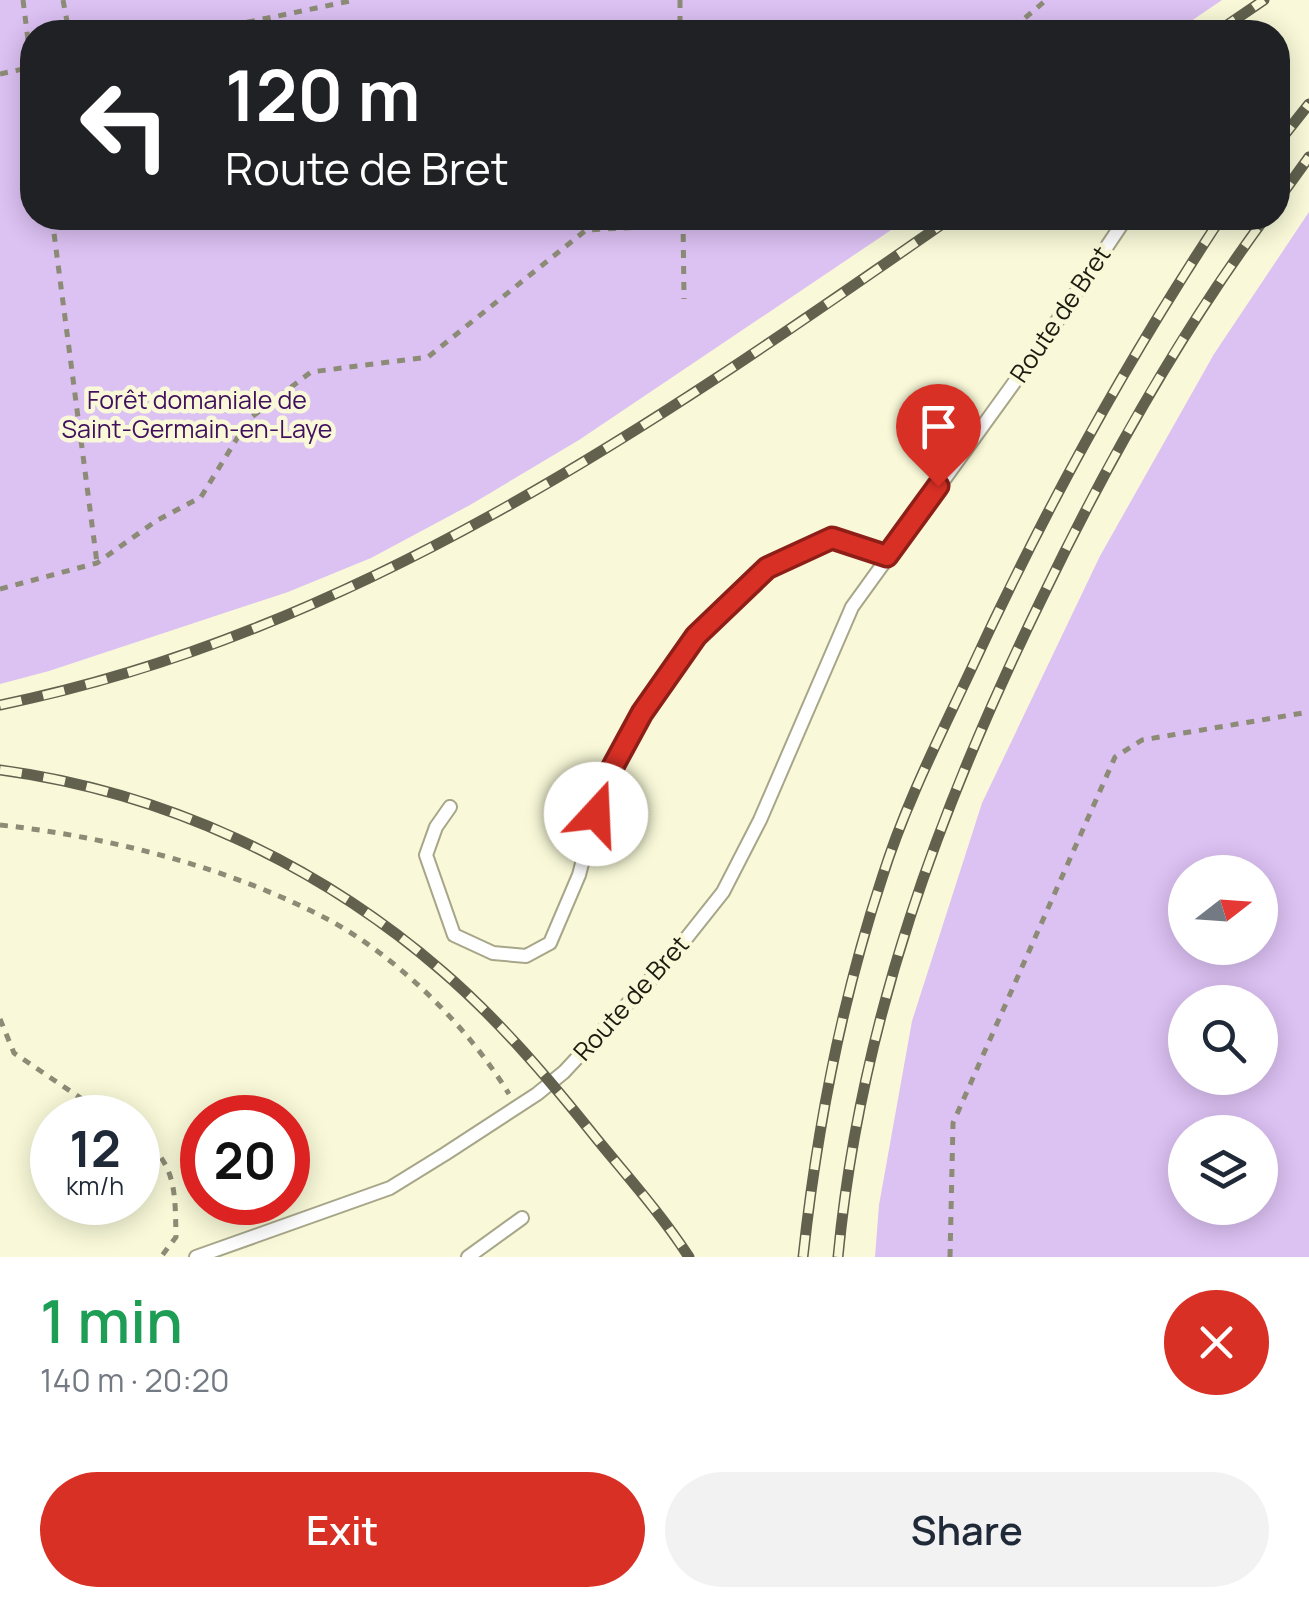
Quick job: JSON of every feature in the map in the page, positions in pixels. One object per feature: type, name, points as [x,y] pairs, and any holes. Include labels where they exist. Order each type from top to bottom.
[{"type":"lane","name":"Route de Bret","points":[[196,1257],[390,1188],[537,1094],[564,1072],[673,955],[723,892],[760,820],[852,607],[1037,351],[1118,230]]},
{"type":"lane","points":[[450,807],[436,828],[426,855],[454,935],[493,953],[526,956],[550,943],[580,875],[604,783],[642,713],[696,636],[767,568],[832,538],[887,556]]},
{"type":"lane","points":[[468,1257],[522,1218]]},
{"type":"path","points":[[258,20],[355,0]]},
{"type":"path","points":[[1022,20],[1046,0]]},
{"type":"path","points":[[54,230],[97,563]]},
{"type":"path","points":[[0,590],[97,563],[156,521],[201,497],[248,420],[310,372],[428,358],[586,230]]},
{"type":"path","points":[[683,230],[684,299]]},
{"type":"path","points":[[950,1257],[953,1123],[1114,758],[1142,740],[1309,712]]},
{"type":"path","points":[[0,825],[182,862],[263,891],[331,922],[397,968],[460,1025],[517,1105]]},
{"type":"path","points":[[0,1018],[14,1054],[76,1095]]},
{"type":"path","points":[[160,1156],[171,1170],[176,1237],[160,1257]]},
{"type":"green space","name":"Forêt domaniale de Saint-Germain-en-Laye","points":[[0,0],[1222,0],[1193,20],[20,20],[20,230],[891,230],[579,440],[371,558],[288,592],[0,684]]},
{"type":"green space","points":[[1309,212],[1309,1257],[875,1257],[879,1205],[912,1021],[982,803],[1100,556],[1214,354]]},
{"type":"railway","points":[[1235,20],[1264,0]]},
{"type":"railway","points":[[1290,128],[1309,104]]},
{"type":"railway","points":[[1290,183],[1309,157]]},
{"type":"railway","points":[[0,705],[132,671],[258,627],[381,573],[500,511],[615,442],[729,370],[934,230]]},
{"type":"railway","points":[[803,1257],[823,1113],[843,1018],[867,925],[900,826],[996,617],[1055,500],[1118,385],[1213,230]]},
{"type":"railway","points":[[838,1257],[849,1170],[885,1000],[910,917],[971,755],[1043,596],[1118,449],[1173,354],[1256,230]]},
{"type":"railway","points":[[0,770],[121,796],[236,838],[343,897],[394,932],[463,990],[523,1051],[644,1196],[689,1257]]},
{"type":"route","points":[[596,814],[604,783],[642,713],[696,636],[767,568],[832,538],[887,556],[938,486]]}]
